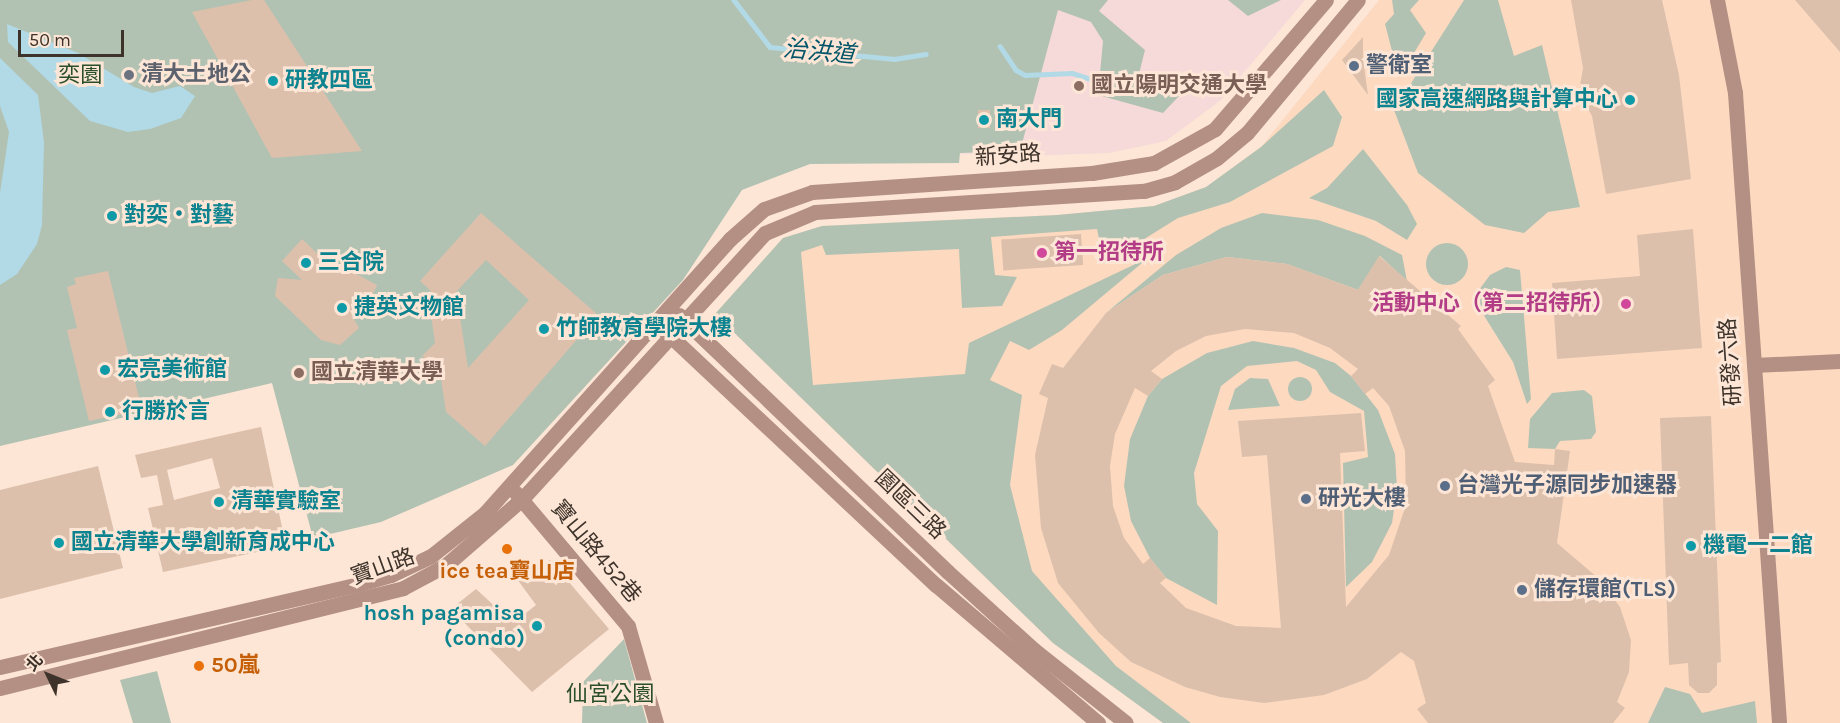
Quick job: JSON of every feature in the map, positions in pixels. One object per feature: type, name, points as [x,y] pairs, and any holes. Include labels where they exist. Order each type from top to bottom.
[{"type":"street","name":"新安路","points":[[672,309],[749,220],[787,198],[836,189],[1092,173],[1173,155],[1215,129],[1326,0]]},
{"type":"street","name":"新安路","points":[[685,320],[743,252],[791,219],[815,212],[1144,191],[1197,170],[1247,133],[1358,0]]},
{"type":"street","name":"研發六路","points":[[1717,0],[1735,93],[1779,723]]},
{"type":"street","name":"園區三路","points":[[672,309],[948,572],[1034,650],[1126,723]]},
{"type":"street","name":"寶山路","points":[[0,667],[391,576],[461,537],[672,309]]},
{"type":"street","name":"寶山路","points":[[0,688],[403,588],[446,565],[522,499],[685,320]]},
{"type":"street","name":"園區三路","points":[[658,324],[945,593],[1098,723]]},
{"type":"street","points":[[1754,365],[1840,361]]},
{"type":"street","name":"寶山路452巷","points":[[509,486],[628,626],[656,723]]},
{"type":"shaded area","name":"國立陽明交通大學","points":[[722,0],[1305,0],[1221,100],[1166,141],[1109,153],[1024,156],[946,153]]},
{"type":"shaded area","points":[[1379,0],[1840,0],[1840,723],[1163,723],[1053,643],[715,314],[783,238],[822,226],[1057,215],[1154,206],[1206,187],[1261,147]]},
{"type":"green space","name":"國立清華大學","points":[[0,0],[1108,0],[1099,11],[1145,50],[1138,78],[1180,95],[1163,113],[1098,95],[1103,41],[1091,22],[1058,10],[1020,151],[960,153],[959,163],[810,164],[742,190],[683,280],[513,465],[381,522],[313,538],[272,383],[0,446]]},
{"type":"green space","points":[[1228,0],[1281,0],[1248,16]]},
{"type":"green space","points":[[1392,0],[1419,0],[1410,10],[1426,33],[1399,78],[1385,24],[1394,14]]},
{"type":"green space","points":[[1464,0],[1498,0],[1514,56],[1542,45],[1580,207],[1548,212],[1524,233],[1485,225],[1418,173],[1394,110]]},
{"type":"green space","points":[[1324,90],[1342,117],[1333,146],[1230,202],[1178,218],[1104,264],[1097,229],[991,237],[995,275],[1017,277],[1002,306],[962,308],[959,249],[826,255],[822,245],[801,252],[813,385],[965,374],[969,343],[1148,258],[1062,330],[1029,350],[1010,341],[990,380],[1022,395],[1010,485],[1032,571],[1116,666],[1191,723],[1163,723],[1053,643],[715,314],[783,238],[822,226],[1057,215],[1154,206],[1206,187],[1261,147]]},
{"type":"green space","points":[[1363,149],[1407,205],[1417,224],[1407,240],[1376,221],[1309,198],[1327,188]]},
{"type":"green space","points":[[1262,213],[1318,220],[1365,236],[1402,255],[1407,281],[1380,256],[1358,290],[1287,264],[1227,257],[1163,275],[1106,313],[1176,255],[1221,228]]},
{"type":"green space","points":[[1447,243],[1455,244],[1462,249],[1467,256],[1467,272],[1462,279],[1455,284],[1447,285],[1439,284],[1432,279],[1427,272],[1426,264],[1427,256],[1432,249],[1439,244]]},
{"type":"green space","points":[[1506,267],[1520,270],[1531,399],[1527,404],[1513,362],[1473,298],[1490,275]]},
{"type":"green space","points":[[1253,341],[1294,348],[1335,363],[1351,376],[1378,410],[1395,454],[1397,489],[1392,523],[1372,562],[1346,587],[1343,463],[1368,457],[1364,411],[1330,392],[1316,370],[1297,361],[1247,366],[1221,386],[1194,473],[1197,504],[1218,531],[1217,605],[1166,578],[1150,558],[1131,521],[1124,486],[1130,439],[1148,396],[1162,379],[1207,353]]},
{"type":"green space","points":[[1300,377],[1305,378],[1311,384],[1311,394],[1305,400],[1300,401],[1295,400],[1289,394],[1288,389],[1289,384],[1295,378]]},
{"type":"green space","points":[[1250,378],[1268,379],[1280,406],[1228,410],[1235,389]]},
{"type":"green space","points":[[1584,390],[1592,396],[1596,432],[1591,439],[1560,441],[1555,449],[1528,448],[1530,419],[1552,393]]},
{"type":"green space","name":"仙宮公園","points":[[624,639],[647,723],[582,723],[583,682]]},
{"type":"green space","points":[[157,671],[171,723],[133,723],[120,680]]},
{"type":"green space","points":[[1665,687],[1690,694],[1702,713],[1755,701],[1757,723],[1648,723]]},
{"type":"water","points":[[7,24],[78,53],[134,87],[152,93],[180,86],[195,96],[181,118],[150,129],[128,132],[90,121],[8,42]]},
{"type":"water","points":[[0,58],[38,95],[44,142],[42,225],[37,244],[17,274],[0,285],[0,193],[9,132],[0,106]]},
{"type":"building","name":"研教四區","points":[[252,0],[264,0],[362,151],[272,158],[192,12]]},
{"type":"building","name":"國家高速網路與計算中心","points":[[1571,0],[1662,0],[1679,75],[1691,179],[1606,194],[1592,116],[1579,92],[1583,68]]},
{"type":"building","points":[[1795,0],[1840,0],[1840,52]]},
{"type":"building","name":"警衛室","points":[[1363,37],[1363,59],[1368,95],[1342,60]]},
{"type":"building","name":"南大門","points":[[978,110],[990,110],[990,128],[978,128]]},
{"type":"building","name":"竹師教育學院大樓","points":[[481,213],[598,315],[485,446],[446,412],[440,372],[422,356],[435,343],[430,307],[421,301],[431,291],[420,281]],"holes":[[[486,260],[529,300],[468,368],[456,292]]]},
{"type":"building","name":"活動中心（第二招待所）","points":[[1693,229],[1702,348],[1557,359],[1552,283],[1640,276],[1637,235]]},
{"type":"building","name":"第一招待所","points":[[1081,234],[1083,265],[1003,271],[1001,240]]},
{"type":"building","name":"捷英文物館","points":[[302,239],[335,270],[351,271],[377,285],[369,303],[352,316],[359,328],[340,345],[321,340],[275,296],[278,278],[302,280],[282,261]]},
{"type":"building","name":"台灣光子源同步加速器","points":[[1379,256],[1461,326],[1458,329],[1495,380],[1488,386],[1515,462],[1554,465],[1555,449],[1570,451],[1557,543],[1598,578],[1620,607],[1631,640],[1629,672],[1617,702],[1625,708],[1613,723],[1428,723],[1417,709],[1426,703],[1414,661],[1401,652],[1367,679],[1324,695],[1264,703],[1220,697],[1185,687],[1131,662],[1099,633],[1058,583],[1041,528],[1035,455],[1048,398],[1039,394],[1052,364],[1063,368],[1106,313],[1163,275],[1227,257],[1287,264],[1358,290]],"holes":[[[1245,329],[1294,333],[1330,348],[1358,369],[1351,376],[1365,394],[1373,388],[1389,406],[1405,451],[1406,505],[1389,555],[1346,607],[1340,453],[1365,451],[1361,413],[1238,421],[1242,457],[1267,455],[1281,628],[1236,626],[1186,608],[1160,583],[1166,578],[1150,558],[1143,564],[1124,538],[1113,506],[1110,466],[1115,434],[1135,388],[1148,396],[1162,379],[1151,371],[1176,351],[1206,336]]]},
{"type":"building","name":"宏亮美術館","points":[[108,271],[142,410],[89,421],[67,330],[77,328],[67,287],[76,284],[74,278]]},
{"type":"building","name":"機電一二館","points":[[1711,416],[1721,662],[1717,663],[1717,685],[1709,693],[1698,693],[1689,685],[1688,663],[1669,665],[1660,418]]},
{"type":"building","name":"清華實驗室","points":[[261,427],[286,546],[163,572],[148,508],[163,505],[157,475],[141,478],[135,455]],"holes":[[[212,458],[220,488],[174,500],[167,470]]]},
{"type":"building","name":"國立清華大學創新育成中心","points":[[98,466],[123,568],[0,599],[0,490]]},
{"type":"building","name":"hosh pagamisa (condo)","points":[[550,560],[609,629],[532,692],[451,609],[476,589],[513,623],[536,605],[517,579]]},
{"type":"waterway","name":"治洪道","points":[[734,0],[770,47],[894,59],[926,54]]},
{"type":"waterway","points":[[1000,46],[1016,70],[1025,75],[1072,73],[1096,81]]},
{"type":"place","name":"警衛室","points":[[1354,66]]},
{"type":"place","name":"清大土地公","points":[[129,75]]},
{"type":"place","name":"研教四區","points":[[273,81]]},
{"type":"place","name":"國立陽明交通大學","points":[[1079,86]]},
{"type":"place","name":"國家高速網路與計算中心","points":[[1630,100]]},
{"type":"place","name":"南大門","points":[[984,120]]},
{"type":"place","name":"對奕‧對藝","points":[[112,216]]},
{"type":"place","name":"第一招待所","points":[[1042,253]]},
{"type":"place","name":"三合院","points":[[306,263]]},
{"type":"place","name":"活動中心（第二招待所）","points":[[1626,304]]},
{"type":"place","name":"捷英文物館","points":[[342,308]]},
{"type":"place","name":"竹師教育學院大樓","points":[[544,329]]},
{"type":"place","name":"宏亮美術館","points":[[105,370]]},
{"type":"place","name":"國立清華大學","points":[[299,373]]},
{"type":"place","name":"行勝於言","points":[[110,412]]},
{"type":"place","name":"台灣光子源同步加速器","points":[[1445,486]]},
{"type":"place","name":"研光大樓","points":[[1306,499]]},
{"type":"place","name":"清華實驗室","points":[[219,502]]},
{"type":"place","name":"國立清華大學創新育成中心","points":[[59,543]]},
{"type":"place","name":"機電一二館","points":[[1691,546]]},
{"type":"place","name":"ice tea寶山店","points":[[507,549]]},
{"type":"place","name":"儲存環館(TLS)","points":[[1522,590]]},
{"type":"place","name":"hosh pagamisa (condo)","points":[[537,626]]},
{"type":"place","name":"50嵐","points":[[199,666]]},
{"type":"park label","name":"奕園","points":[[80,76]]}]
